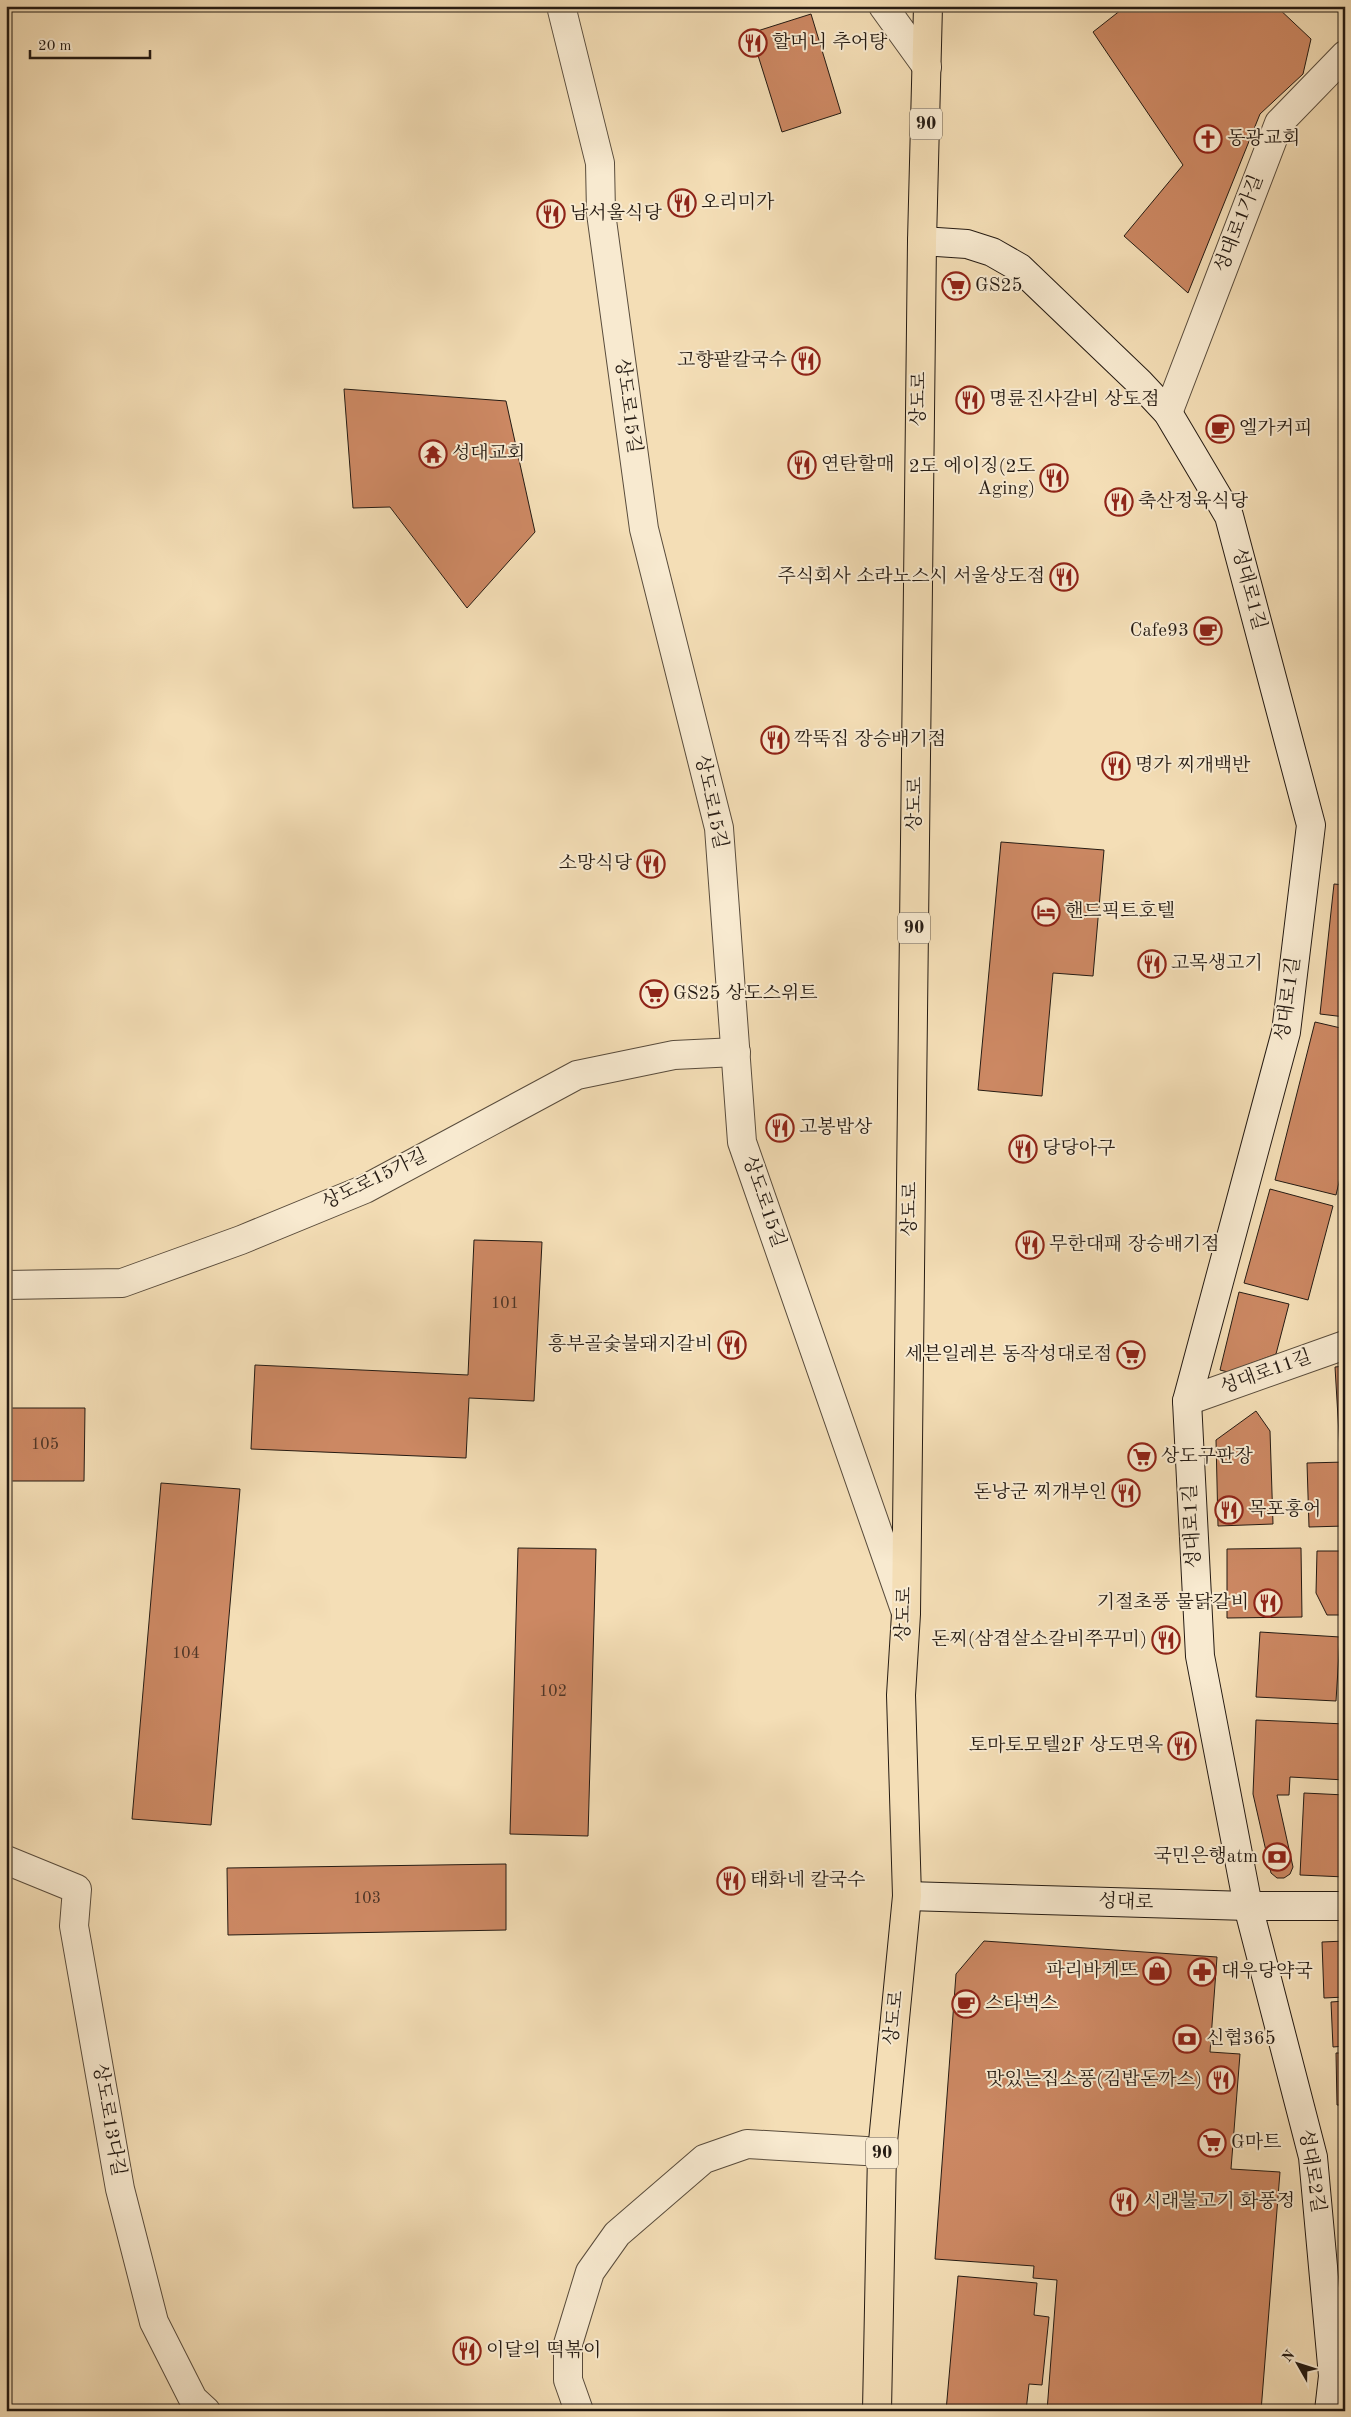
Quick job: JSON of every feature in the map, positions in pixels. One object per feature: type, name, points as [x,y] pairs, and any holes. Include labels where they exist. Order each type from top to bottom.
[{"type":"main road","name":"상도로","points":[[877,2411],[882,2152],[907,1896],[901,1695],[906,1614],[922,241],[928,6]]},
{"type":"street","name":"상도로15길","points":[[561,6],[600,163],[601,212],[644,529],[719,828],[742,1142],[906,1614]]},
{"type":"street","points":[[883,6],[927,68]]},
{"type":"street","name":"성대로1가길","points":[[1168,413],[1279,123],[1345,55]]},
{"type":"street","name":"성대로1길","points":[[922,241],[967,244],[992,252],[1020,268],[1139,382],[1168,413],[1228,516],[1311,826],[1286,1032],[1187,1402],[1200,1656],[1248,1906]]},
{"type":"street","name":"상도로15가길","points":[[6,1285],[122,1284],[241,1240],[365,1189],[577,1075],[674,1055],[736,1052]]},
{"type":"street","name":"성대로11길","points":[[1187,1402],[1345,1345]]},
{"type":"street","name":"상도로13다길","points":[[6,1860],[77,1889],[74,1926],[120,2189],[154,2322],[193,2399],[206,2411]]},
{"type":"street","name":"성대로","points":[[907,1896],[1248,1906],[1345,1906]]},
{"type":"street","name":"성대로2길","points":[[1248,1906],[1313,2157],[1334,2376],[1329,2411]]},
{"type":"street","points":[[579,2411],[568,2380],[568,2344],[590,2272],[617,2234],[696,2165],[704,2159],[747,2144],[882,2152]]},
{"type":"building","name":"동광교회","points":[[1126,6],[1276,6],[1311,39],[1303,74],[1260,114],[1188,293],[1124,236],[1183,165],[1093,32]]},
{"type":"building","points":[[811,14],[841,113],[782,132],[751,33]]},
{"type":"building","name":"성대교회","points":[[344,389],[506,401],[535,532],[467,608],[390,507],[353,508]]},
{"type":"building","name":"핸드픽트호텔","points":[[1001,842],[1104,850],[1093,976],[1053,973],[1042,1096],[978,1090]]},
{"type":"building","points":[[1334,884],[1345,885],[1345,1017],[1320,1014]]},
{"type":"building","points":[[1315,1022],[1345,1029],[1345,1157],[1336,1195],[1275,1180]]},
{"type":"building","points":[[1270,1189],[1333,1206],[1308,1300],[1244,1283]]},
{"type":"building","points":[[474,1240],[542,1242],[534,1401],[469,1398],[466,1458],[251,1449],[255,1365],[468,1375]]},
{"type":"building","points":[[1239,1292],[1289,1304],[1276,1354],[1228,1372],[1220,1370]]},
{"type":"building","points":[[1345,1366],[1345,1450],[1340,1451],[1335,1367]]},
{"type":"building","points":[[6,1408],[85,1408],[84,1481],[6,1481]]},
{"type":"building","points":[[1256,1411],[1270,1431],[1273,1524],[1218,1526],[1216,1440]]},
{"type":"building","points":[[1345,1462],[1345,1526],[1309,1527],[1307,1463]]},
{"type":"building","points":[[161,1483],[240,1489],[211,1825],[132,1819]]},
{"type":"building","points":[[518,1548],[596,1549],[588,1836],[510,1834]]},
{"type":"building","points":[[1301,1548],[1302,1617],[1227,1618],[1227,1549]]},
{"type":"building","points":[[1317,1551],[1345,1551],[1345,1615],[1327,1615],[1316,1593]]},
{"type":"building","points":[[1260,1632],[1340,1637],[1336,1701],[1256,1697]]},
{"type":"building","points":[[1256,1720],[1345,1724],[1345,1780],[1290,1777],[1289,1795],[1277,1795],[1293,1867],[1290,1874],[1284,1878],[1277,1878],[1271,1873],[1253,1794]]},
{"type":"building","points":[[1304,1793],[1345,1795],[1345,1877],[1300,1875]]},
{"type":"building","points":[[506,1864],[506,1930],[228,1935],[227,1868]]},
{"type":"building","points":[[984,1941],[1217,1957],[1210,2052],[1240,2054],[1231,2169],[1280,2172],[1261,2411],[1047,2411],[1057,2280],[1033,2278],[1034,2266],[935,2259],[956,1974]]},
{"type":"building","points":[[1345,1941],[1345,1997],[1324,1998],[1322,1942]]},
{"type":"building","points":[[1345,2001],[1345,2046],[1333,2047],[1331,2002]]},
{"type":"building","points":[[1336,2053],[1345,2053],[1345,2105],[1337,2105]]},
{"type":"building","points":[[958,2276],[1037,2283],[1034,2315],[1049,2317],[1042,2385],[1029,2384],[1026,2411],[946,2411]]},
{"type":"place","name":"할머니 추어탕","points":[[753,43]]},
{"type":"place","name":"동광교회","points":[[1208,139]]},
{"type":"place","name":"오리미가","points":[[682,203]]},
{"type":"place","name":"남서울식당","points":[[551,214]]},
{"type":"place","name":"GS25","points":[[956,286]]},
{"type":"place","name":"고향팥칼국수","points":[[806,361]]},
{"type":"place","name":"명륜진사갈비 상도점","points":[[970,400]]},
{"type":"place","name":"엘가커피","points":[[1220,429]]},
{"type":"place","name":"성대교회","points":[[433,454]]},
{"type":"place","name":"연탄할매","points":[[802,465]]},
{"type":"place","name":"2도 에이징(2도 Aging)","points":[[1054,478]]},
{"type":"place","name":"축산정육식당","points":[[1119,502]]},
{"type":"place","name":"주식회사 소라노스시 서울상도점","points":[[1064,577]]},
{"type":"place","name":"Cafe93","points":[[1208,631]]},
{"type":"place","name":"깍뚝집 장승배기점","points":[[775,740]]},
{"type":"place","name":"명가 찌개백반","points":[[1116,766]]},
{"type":"place","name":"소망식당","points":[[651,864]]},
{"type":"place","name":"핸드픽트호텔","points":[[1046,912]]},
{"type":"place","name":"고목생고기","points":[[1152,964]]},
{"type":"place","name":"GS25 상도스위트","points":[[654,994]]},
{"type":"place","name":"고봉밥상","points":[[780,1128]]},
{"type":"place","name":"당당아구","points":[[1023,1149]]},
{"type":"place","name":"무한대패 장승배기점","points":[[1030,1245]]},
{"type":"place","name":"흥부골숯불돼지갈비","points":[[732,1345]]},
{"type":"place","name":"세븐일레븐 동작성대로점","points":[[1131,1355]]},
{"type":"place","name":"상도구판장","points":[[1142,1457]]},
{"type":"place","name":"돈낭군 찌개부인","points":[[1126,1493]]},
{"type":"place","name":"목포홍어","points":[[1229,1510]]},
{"type":"place","name":"기절초풍 물닭갈비","points":[[1268,1603]]},
{"type":"place","name":"돈찌(삼겹살소갈비쭈꾸미)","points":[[1166,1640]]},
{"type":"place","name":"토마토모텔2F 상도면옥","points":[[1182,1746]]},
{"type":"place","name":"국민은행atm","points":[[1277,1857]]},
{"type":"place","name":"태화네 칼국수","points":[[731,1881]]},
{"type":"place","name":"파리바게뜨","points":[[1157,1971]]},
{"type":"place","name":"대우당약국","points":[[1202,1972]]},
{"type":"place","name":"스타벅스","points":[[966,2004]]},
{"type":"place","name":"신협365","points":[[1187,2039]]},
{"type":"place","name":"맛있는집소풍(김밥돈까스)","points":[[1221,2080]]},
{"type":"place","name":"G마트","points":[[1212,2143]]},
{"type":"place","name":"시래불고기 화풍정","points":[[1124,2202]]},
{"type":"place","name":"이달의 떡볶이","points":[[467,2351]]}]
